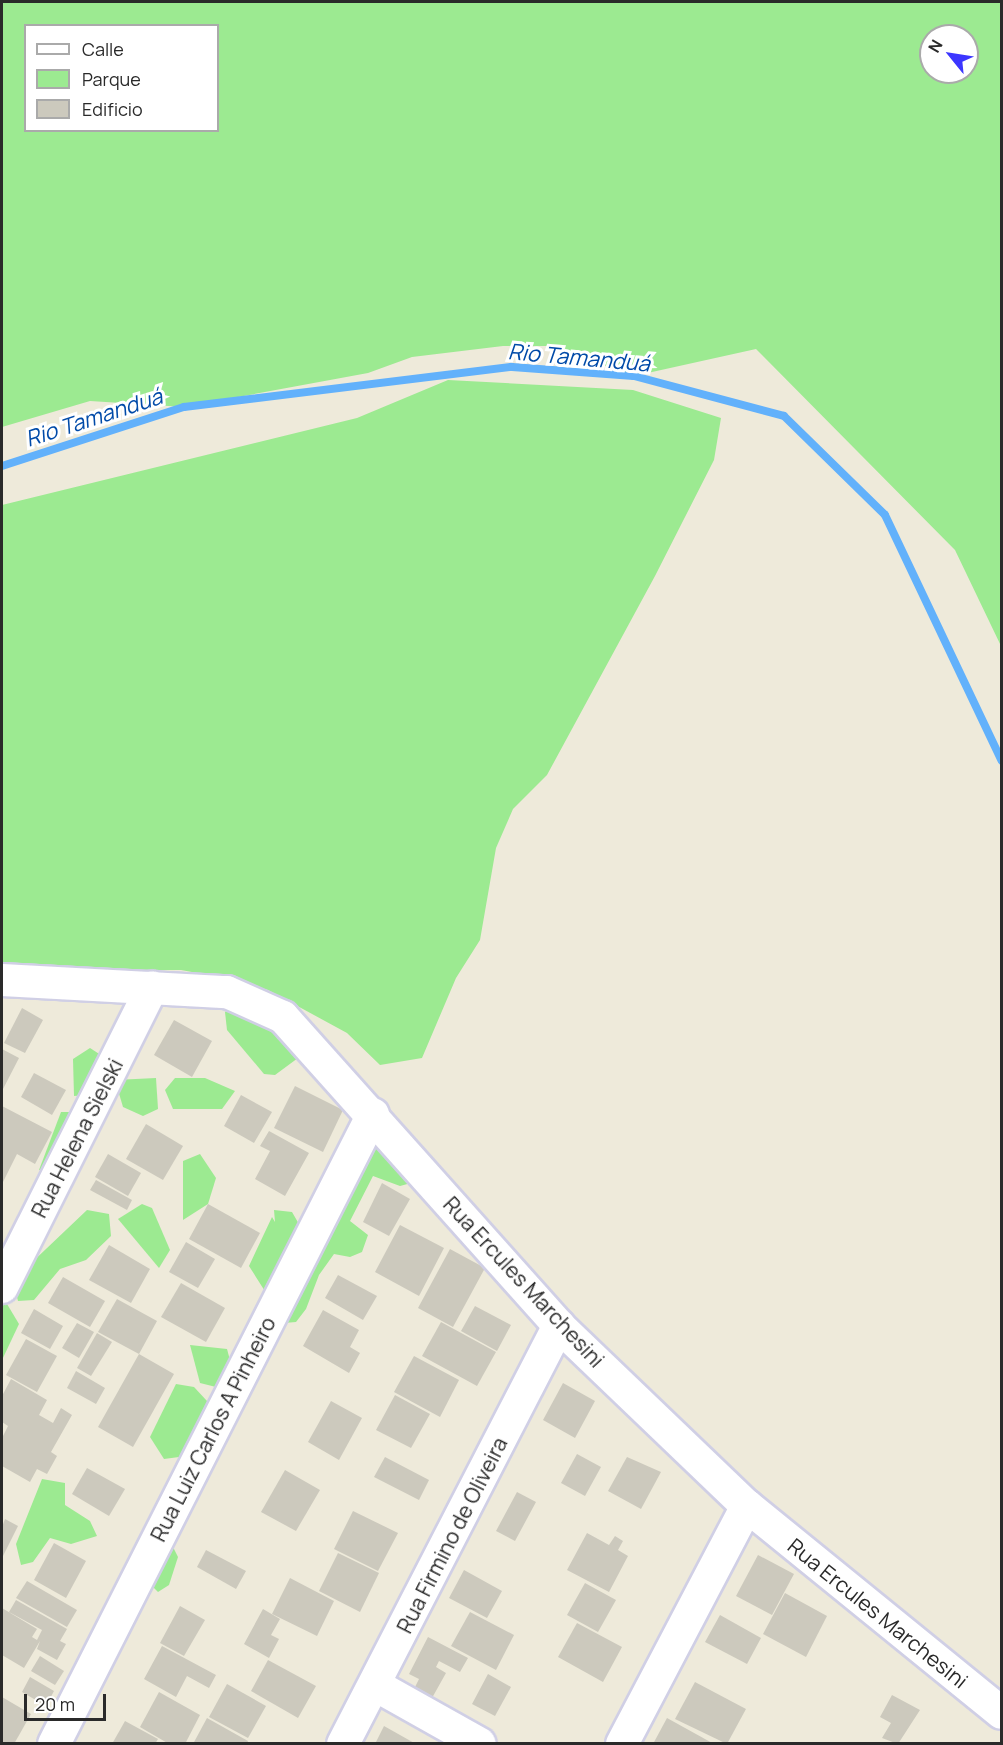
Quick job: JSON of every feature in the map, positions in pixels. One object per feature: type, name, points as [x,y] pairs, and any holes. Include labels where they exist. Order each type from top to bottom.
[{"type":"street","name":"Rua Ercules Marchesini","points":[[2,980],[227,992],[266,1006],[283,1017],[373,1114],[559,1326],[747,1506],[1002,1713]]},
{"type":"street","name":"Rua Helena Sielski","points":[[2,1287],[152,988]]},
{"type":"street","name":"Rua Luiz Carlos A Pinheiro","points":[[54,1743],[373,1114]]},
{"type":"street","name":"Rua Firmino de Oliveira","points":[[343,1743],[559,1326]]},
{"type":"street","points":[[622,1743],[747,1506]]},
{"type":"street","points":[[375,1685],[480,1743]]},
{"type":"green space","points":[[2,2],[1001,2],[1001,646],[955,550],[756,349],[634,376],[549,346],[503,346],[412,357],[368,373],[184,407],[90,401],[2,427]]},
{"type":"green space","points":[[448,380],[633,390],[721,418],[714,460],[655,576],[547,775],[513,809],[496,848],[480,940],[456,978],[422,1058],[380,1065],[347,1033],[268,990],[225,978],[181,970],[2,971],[2,505],[357,418]]},
{"type":"green space","points":[[238,1002],[296,1047],[298,1058],[275,1075],[264,1074],[227,1030],[225,1012]]},
{"type":"green space","points":[[90,1048],[110,1061],[98,1094],[74,1096],[73,1059]]},
{"type":"green space","points":[[156,1078],[158,1109],[143,1116],[123,1107],[115,1080]]},
{"type":"green space","points":[[175,1078],[205,1078],[235,1091],[222,1109],[173,1109],[165,1090]]},
{"type":"green space","points":[[61,1112],[78,1112],[58,1168],[39,1170]]},
{"type":"green space","points":[[382,1142],[411,1183],[400,1186],[373,1176],[350,1221],[368,1235],[362,1252],[350,1257],[334,1254],[319,1275],[306,1309],[296,1322],[284,1323],[365,1157]]},
{"type":"green space","points":[[200,1154],[216,1178],[208,1204],[183,1220],[183,1161]]},
{"type":"green space","points":[[142,1204],[152,1208],[170,1250],[159,1268],[118,1219]]},
{"type":"green space","points":[[87,1210],[109,1214],[111,1236],[86,1260],[60,1269],[34,1300],[18,1301],[15,1290],[26,1268]]},
{"type":"green space","points":[[274,1210],[292,1212],[307,1238],[268,1296],[249,1266],[272,1217],[275,1222]]},
{"type":"green space","points":[[4,1299],[19,1324],[2,1360],[2,1304]]},
{"type":"green space","points":[[190,1345],[227,1349],[235,1379],[224,1389],[200,1383]]},
{"type":"green space","points":[[176,1384],[194,1387],[207,1401],[205,1424],[179,1457],[164,1459],[150,1437]]},
{"type":"green space","points":[[42,1479],[65,1483],[65,1505],[90,1521],[97,1536],[71,1544],[50,1538],[33,1562],[21,1565],[16,1544]]},
{"type":"green space","points":[[172,1545],[178,1557],[169,1585],[158,1592],[147,1581]]},
{"type":"building","points":[[22,1008],[43,1020],[25,1053],[4,1043]]},
{"type":"building","points":[[174,1020],[212,1041],[192,1077],[154,1055]]},
{"type":"building","points":[[2,1049],[19,1058],[2,1091]]},
{"type":"building","points":[[34,1073],[66,1090],[52,1115],[21,1097]]},
{"type":"building","points":[[295,1086],[343,1110],[323,1152],[274,1128]]},
{"type":"building","points":[[241,1095],[272,1112],[254,1143],[224,1126]]},
{"type":"building","points":[[2,1106],[52,1132],[35,1164],[17,1154],[2,1184]]},
{"type":"building","points":[[146,1124],[183,1146],[163,1180],[126,1159]]},
{"type":"building","points":[[269,1131],[309,1153],[285,1196],[255,1179],[270,1151],[260,1146]]},
{"type":"building","points":[[108,1154],[141,1173],[128,1196],[95,1177]]},
{"type":"building","points":[[96,1180],[132,1200],[127,1210],[90,1190]]},
{"type":"building","points":[[382,1183],[410,1199],[389,1236],[363,1222]]},
{"type":"building","points":[[208,1204],[260,1233],[241,1268],[189,1239]]},
{"type":"building","points":[[400,1225],[444,1248],[419,1296],[375,1272]]},
{"type":"building","points":[[186,1242],[215,1259],[198,1288],[169,1272]]},
{"type":"building","points":[[109,1245],[150,1269],[131,1303],[89,1280]]},
{"type":"building","points":[[450,1249],[485,1268],[453,1327],[418,1308]]},
{"type":"building","points":[[338,1275],[377,1296],[363,1320],[325,1298]]},
{"type":"building","points":[[63,1277],[105,1301],[90,1327],[48,1303]]},
{"type":"building","points":[[181,1283],[225,1308],[206,1342],[161,1317]]},
{"type":"building","points":[[117,1299],[157,1321],[139,1354],[98,1332]]},
{"type":"building","points":[[475,1306],[511,1325],[497,1351],[461,1331]]},
{"type":"building","points":[[34,1309],[63,1326],[50,1349],[21,1333]]},
{"type":"building","points":[[323,1310],[359,1330],[350,1347],[360,1353],[349,1373],[303,1346]]},
{"type":"building","points":[[441,1322],[496,1352],[477,1386],[422,1356]]},
{"type":"building","points":[[77,1323],[94,1332],[79,1358],[62,1348]]},
{"type":"building","points":[[97,1333],[112,1342],[91,1376],[77,1368]]},
{"type":"building","points":[[26,1339],[57,1356],[37,1392],[6,1375]]},
{"type":"building","points":[[139,1354],[174,1374],[133,1447],[98,1427]]},
{"type":"building","points":[[414,1356],[459,1380],[440,1417],[394,1392]]},
{"type":"building","points":[[76,1371],[105,1388],[96,1404],[67,1388]]},
{"type":"building","points":[[11,1379],[47,1400],[39,1415],[53,1423],[61,1408],[72,1415],[51,1452],[57,1456],[47,1474],[37,1469],[30,1482],[2,1466],[2,1438],[8,1426],[2,1422],[2,1396]]},
{"type":"building","points":[[563,1383],[595,1401],[575,1438],[543,1420]]},
{"type":"building","points":[[395,1395],[430,1414],[411,1448],[376,1430]]},
{"type":"building","points":[[331,1401],[362,1418],[339,1460],[308,1442]]},
{"type":"building","points":[[577,1454],[601,1467],[585,1496],[561,1483]]},
{"type":"building","points":[[385,1457],[429,1480],[419,1500],[374,1477]]},
{"type":"building","points":[[627,1457],[661,1472],[641,1509],[608,1491]]},
{"type":"building","points":[[87,1468],[125,1489],[109,1516],[72,1494]]},
{"type":"building","points":[[285,1470],[320,1490],[296,1531],[261,1512]]},
{"type":"building","points":[[517,1492],[536,1502],[515,1541],[496,1531]]},
{"type":"building","points":[[353,1511],[398,1533],[378,1571],[334,1549]]},
{"type":"building","points":[[5,1519],[18,1526],[2,1558],[2,1527]]},
{"type":"building","points":[[587,1533],[609,1545],[615,1536],[623,1541],[618,1550],[628,1556],[609,1592],[567,1570]]},
{"type":"building","points":[[54,1543],[86,1561],[66,1598],[34,1580]]},
{"type":"building","points":[[206,1550],[246,1571],[236,1589],[197,1567]]},
{"type":"building","points":[[338,1553],[379,1573],[360,1612],[319,1591]]},
{"type":"building","points":[[758,1555],[794,1574],[772,1615],[736,1596]]},
{"type":"building","points":[[464,1570],[502,1591],[487,1618],[449,1598]]},
{"type":"building","points":[[290,1578],[334,1601],[317,1636],[272,1614]]},
{"type":"building","points":[[27,1581],[77,1610],[67,1627],[16,1598]]},
{"type":"building","points":[[585,1583],[616,1600],[598,1632],[567,1615]]},
{"type":"building","points":[[785,1593],[827,1616],[806,1657],[763,1634]]},
{"type":"building","points":[[16,1600],[67,1629],[60,1641],[66,1644],[57,1660],[37,1649],[40,1641],[24,1668],[2,1655],[2,1608],[37,1629],[32,1637],[37,1640],[42,1630],[9,1612]]},
{"type":"building","points":[[180,1606],[205,1620],[184,1656],[160,1643]]},
{"type":"building","points":[[263,1609],[280,1619],[271,1635],[279,1639],[269,1658],[244,1644]]},
{"type":"building","points":[[470,1612],[514,1635],[496,1670],[451,1646]]},
{"type":"building","points":[[720,1615],[761,1638],[747,1664],[705,1642]]},
{"type":"building","points":[[577,1623],[622,1647],[603,1682],[558,1657]]},
{"type":"building","points":[[428,1637],[468,1658],[460,1672],[439,1661],[436,1667],[446,1673],[432,1698],[414,1689],[419,1679],[409,1674]]},
{"type":"building","points":[[162,1646],[216,1675],[209,1688],[187,1676],[176,1697],[144,1679]]},
{"type":"building","points":[[40,1656],[64,1671],[55,1685],[31,1671]]},
{"type":"building","points":[[268,1660],[316,1686],[298,1718],[251,1691]]},
{"type":"building","points":[[488,1674],[511,1687],[495,1716],[472,1704]]},
{"type":"building","points":[[30,1677],[54,1691],[46,1706],[22,1692]]},
{"type":"building","points":[[695,1682],[746,1709],[727,1744],[675,1719]]},
{"type":"building","points":[[227,1684],[266,1706],[248,1738],[209,1717]]},
{"type":"building","points":[[159,1692],[200,1715],[185,1744],[169,1744],[140,1727]]},
{"type":"building","points":[[892,1695],[920,1710],[898,1744],[882,1738],[891,1723],[880,1717]]},
{"type":"building","points":[[2,1697],[31,1714],[14,1744],[2,1744]]},
{"type":"building","points":[[207,1718],[248,1741],[247,1744],[193,1744]]},
{"type":"building","points":[[667,1718],[714,1744],[653,1744]]},
{"type":"building","points":[[125,1721],[158,1739],[155,1744],[112,1744]]},
{"type":"building","points":[[384,1726],[416,1744],[375,1744]]},
{"type":"waterway","name":"Rio Tamanduá","points":[[2,466],[184,407],[512,367],[634,376],[784,416],[885,515],[1002,761]]}]
